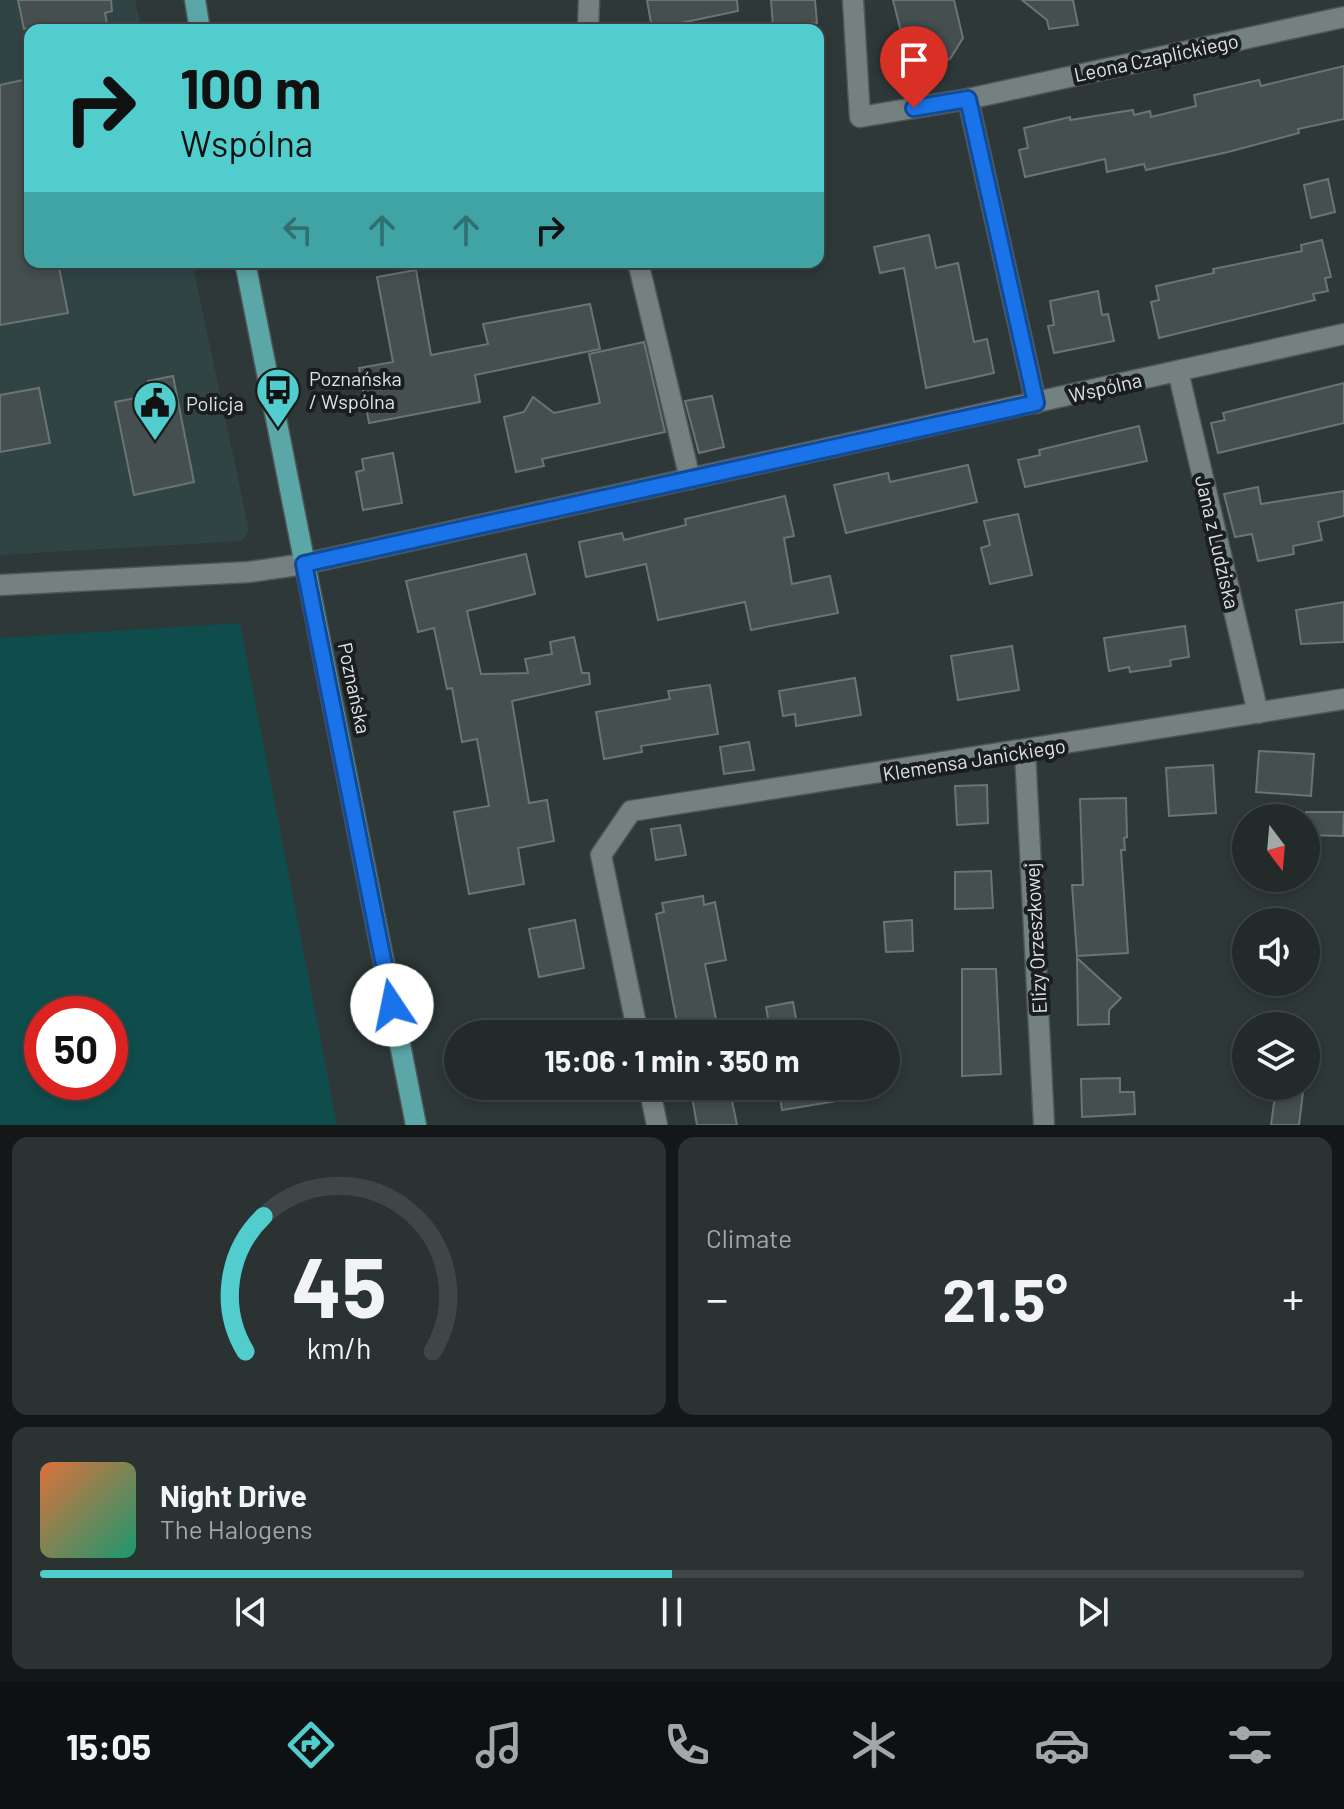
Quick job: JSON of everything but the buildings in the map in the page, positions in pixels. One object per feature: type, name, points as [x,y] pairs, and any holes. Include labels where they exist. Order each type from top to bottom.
[{"type":"main road","points":[[195,0],[199,24]]},
{"type":"main road","name":"Poznańska","points":[[246,268],[416,1125]]},
{"type":"street","points":[[588,24],[589,0]]},
{"type":"street","name":"Leona Czaplickiego","points":[[853,0],[860,117],[968,99],[1344,17]]},
{"type":"street","points":[[968,99],[1036,403]]},
{"type":"street","points":[[639,268],[690,479]]},
{"type":"street","name":"Wspólna","points":[[0,585],[249,572],[304,564],[1344,334]]},
{"type":"street","name":"Jana z Ludziska","points":[[1178,371],[1258,713]]},
{"type":"street","name":"Klemensa Janickiego","points":[[635,1020],[601,855],[631,811],[1344,699]]},
{"type":"street","name":"Elizy Orzeszkowej","points":[[1025,751],[1044,1125]]},
{"type":"street","points":[[652,1100],[657,1125]]},
{"type":"shaded area","points":[[0,0],[135,0],[141,24],[24,24],[24,268],[193,268],[249,530],[242,541],[0,555]]},
{"type":"shaded area","points":[[240,623],[337,1125],[0,1125],[0,638]]},
{"type":"place","name":"Poznańska / Wspólna","points":[[278,429]]},
{"type":"place","name":"Policja","points":[[155,442]]},
{"type":"route","points":[[392,1005],[304,564],[1036,403],[968,99],[914,108]]}]
